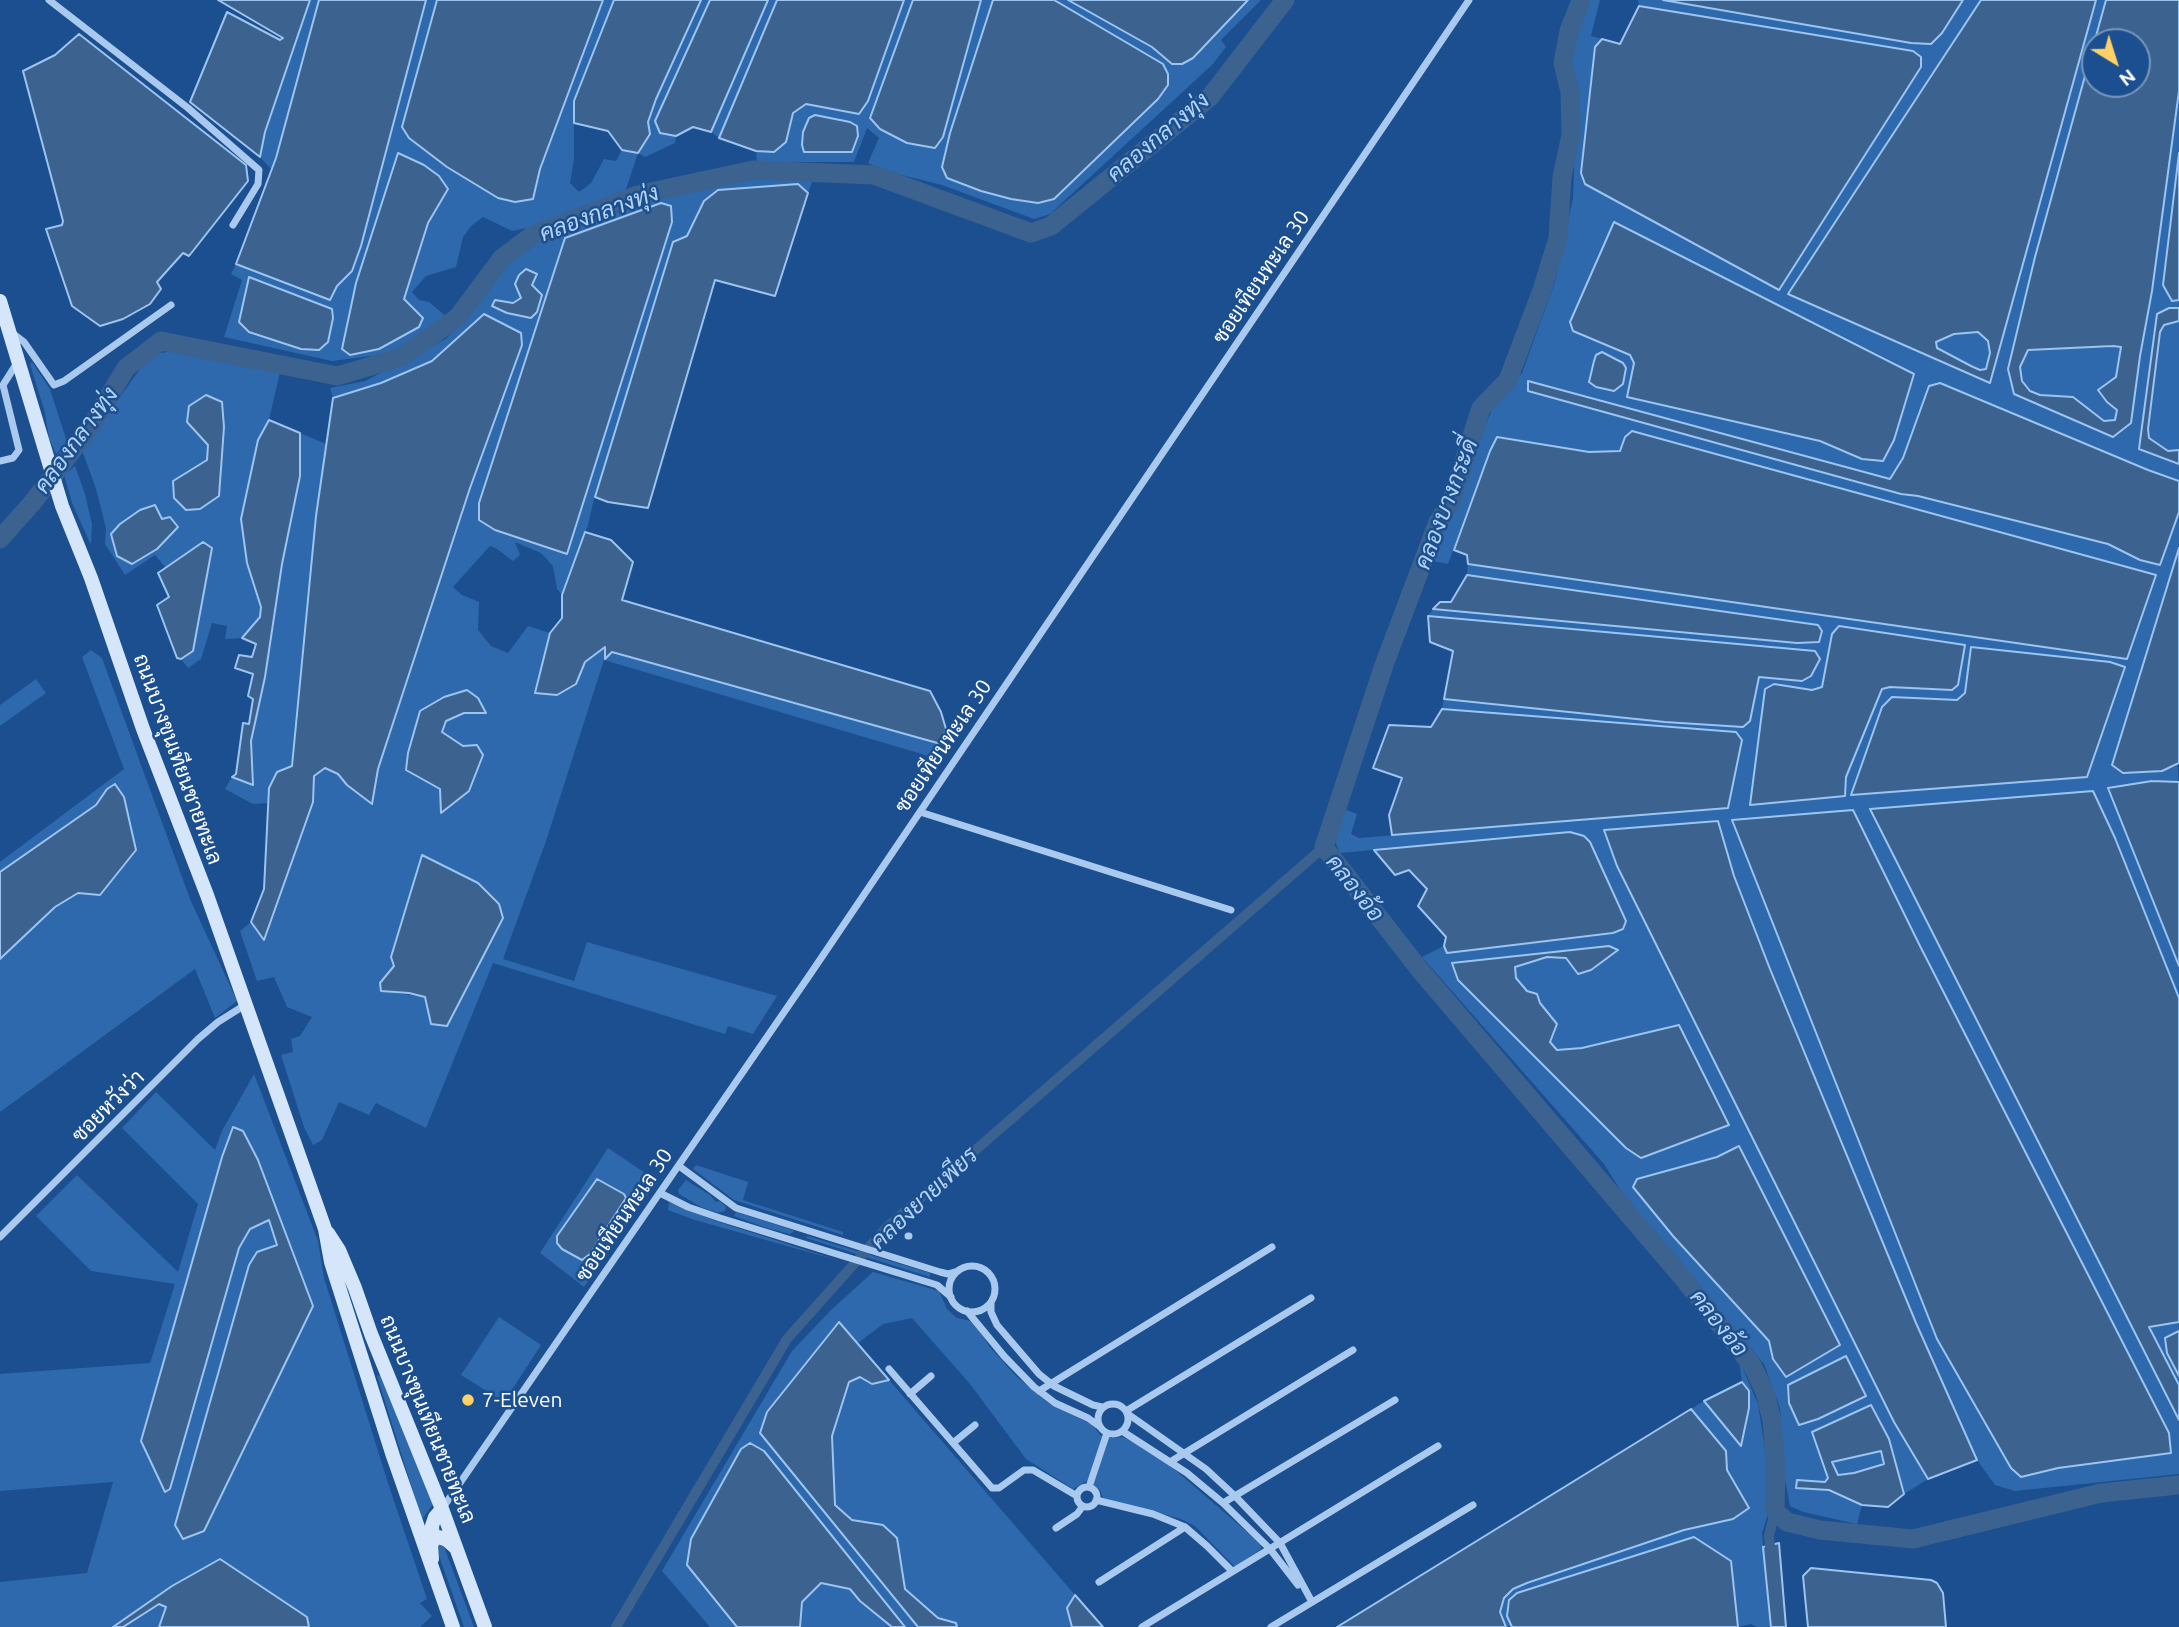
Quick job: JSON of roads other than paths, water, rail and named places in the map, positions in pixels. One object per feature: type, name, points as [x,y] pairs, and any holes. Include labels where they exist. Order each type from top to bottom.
[{"type":"main road","name":"ถนนบางขุนเทียนชายทะเล","points":[[0,301],[62,506],[91,578],[143,729],[206,895],[325,1229],[331,1262],[393,1456],[453,1627]]},
{"type":"main road","name":"ถนนบางขุนเทียนชายทะเล","points":[[325,1229],[355,1288],[442,1509],[485,1627]]},
{"type":"main road","points":[[432,1567],[432,1526],[442,1509]]},
{"type":"main road","points":[[433,1541],[439,1537],[447,1539],[456,1549]]},
{"type":"street","points":[[48,0],[188,108],[259,170],[258,184],[233,225]]},
{"type":"street","name":"ซอยเทียนทะเล 30","points":[[442,1509],[920,812],[1469,0]]},
{"type":"street","points":[[8,330],[24,342],[54,385],[64,381],[171,305]]},
{"type":"street","points":[[0,461],[13,458],[19,450],[3,385],[18,363]]},
{"type":"street","points":[[920,812],[1231,910]]},
{"type":"street","name":"ซอยหวังว่า","points":[[0,1237],[198,1039],[245,1004]]},
{"type":"street","points":[[679,1166],[736,1208],[948,1274],[971,1266],[978,1266],[990,1274],[995,1287],[991,1312],[997,1325],[1039,1374],[1093,1405],[1102,1407],[1117,1404],[1206,1469],[1280,1543],[1311,1602]]},
{"type":"street","points":[[660,1193],[688,1207],[724,1219],[937,1285],[956,1305],[967,1311],[1017,1371],[1055,1403],[1107,1433],[1116,1434],[1122,1431],[1127,1424],[1127,1413]]},
{"type":"street","points":[[724,1219],[730,1215],[731,1209],[727,1202]]},
{"type":"street","points":[[799,1242],[803,1228]]},
{"type":"street","points":[[1039,1391],[1272,1247]]},
{"type":"street","points":[[951,1297],[950,1283],[958,1271]]},
{"type":"street","points":[[1127,1413],[1311,1298]]},
{"type":"street","points":[[967,1311],[978,1311],[991,1302]]},
{"type":"street","points":[[1170,1462],[1353,1350]]},
{"type":"street","points":[[889,1369],[992,1488],[999,1488],[1024,1470],[1033,1470],[1077,1496]]},
{"type":"street","points":[[910,1394],[932,1376]]},
{"type":"street","points":[[1223,1503],[1395,1400]]},
{"type":"street","points":[[1099,1426],[1098,1416],[1102,1407]]},
{"type":"street","points":[[953,1443],[975,1425]]},
{"type":"street","points":[[1122,1431],[1187,1473],[1223,1503],[1270,1549],[1311,1602]]},
{"type":"street","points":[[1089,1487],[1107,1433]]},
{"type":"street","points":[[1142,1627],[1438,1446]]},
{"type":"street","points":[[1089,1487],[1096,1494],[1096,1500],[1089,1507],[1078,1502],[1077,1496],[1080,1490],[1089,1487]]},
{"type":"street","points":[[1096,1500],[1153,1514],[1185,1527],[1232,1571]]},
{"type":"street","points":[[1271,1627],[1473,1505]]},
{"type":"street","points":[[1056,1528],[1077,1514],[1083,1506]]},
{"type":"street","points":[[1099,1582],[1185,1527]]},
{"type":"waterway","name":"คลองกลางทุ่ง","points":[[0,539],[33,502],[91,426],[126,368],[161,341],[337,376],[402,357],[458,317],[502,258],[533,235],[637,195],[753,170],[874,175],[1031,233],[1051,226],[1210,97],[1285,0]]},
{"type":"waterway","name":"คลองอ้อ","points":[[1581,0],[1569,31],[1563,63],[1570,92],[1571,135],[1562,177],[1558,238],[1542,290],[1508,380],[1481,408],[1451,502],[1438,522],[1384,665],[1324,847],[1420,970],[1683,1278],[1752,1365],[1765,1392],[1772,1421],[1776,1471],[1775,1511],[1787,1522],[1820,1530],[1913,1539],[2101,1493],[2179,1485]]},
{"type":"waterway","name":"คลองยายเพียร","points":[[616,1627],[787,1339],[887,1227],[1324,847]]},
{"type":"waterway","points":[[1771,1558],[1769,1536],[1775,1511]]},
{"type":"place","name":"7-Eleven","points":[[468,1400]]},
{"type":"water label","name":"คลองบางกระดี่","points":[[1446,504]]}]
